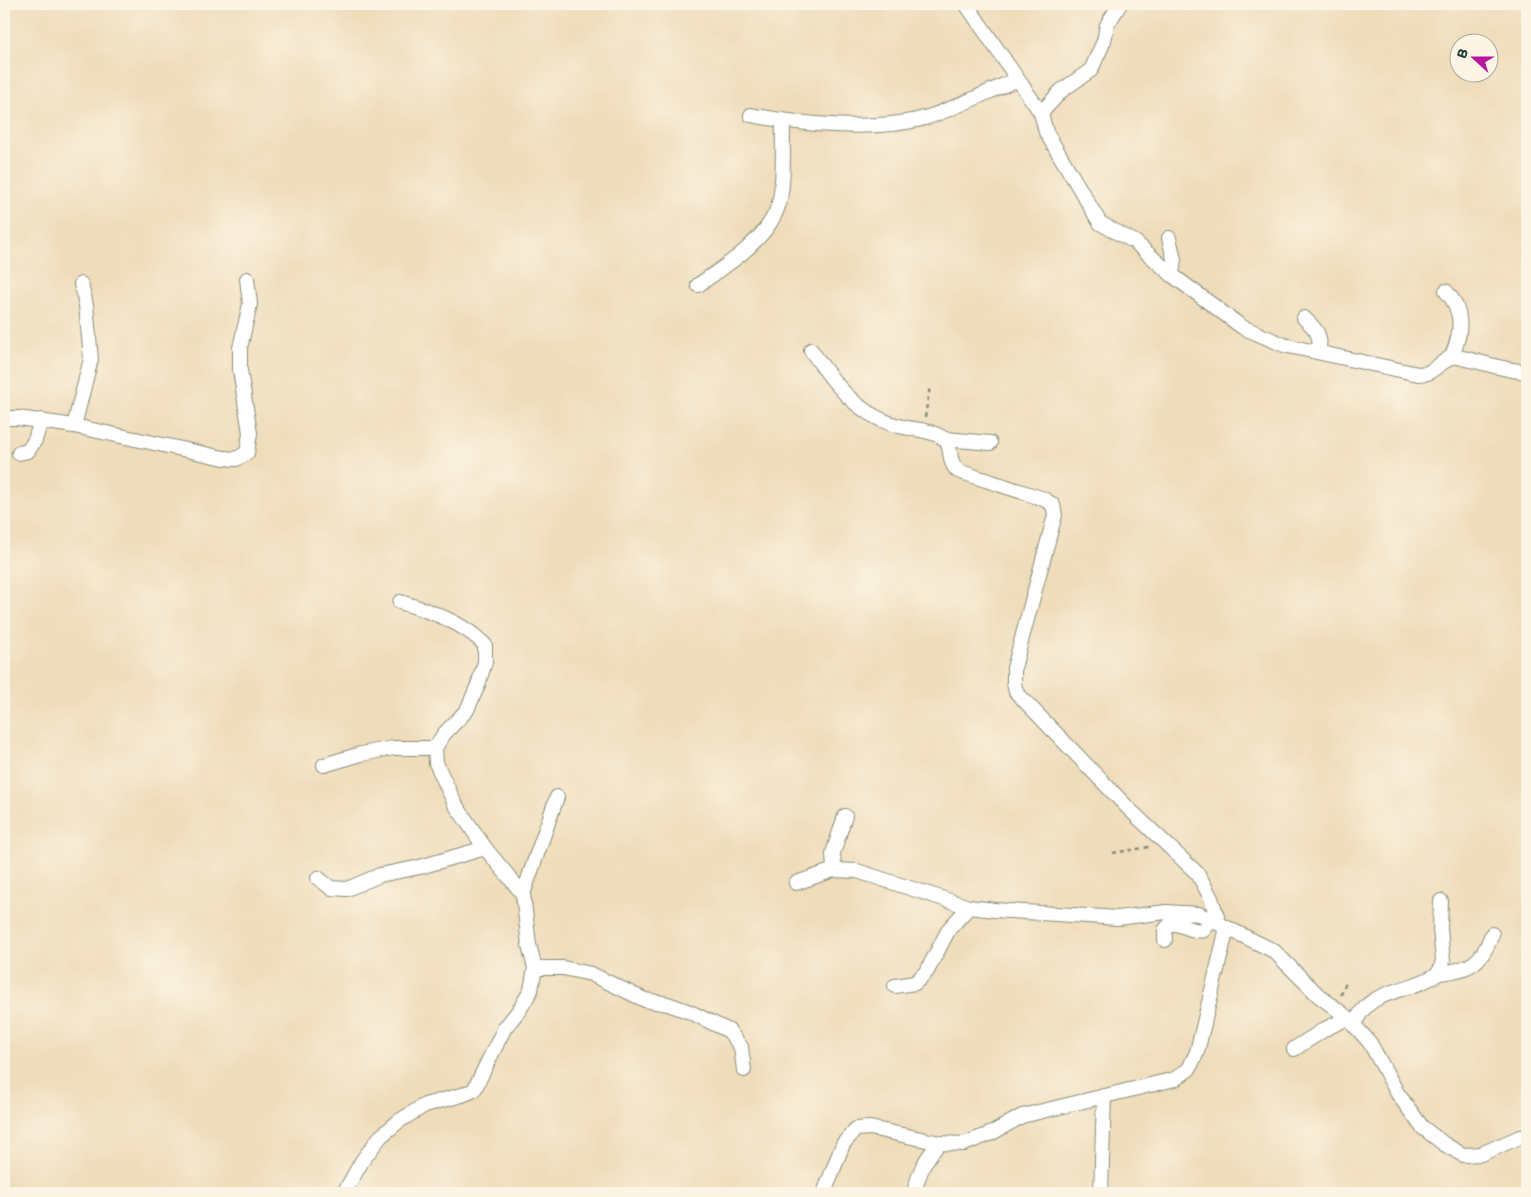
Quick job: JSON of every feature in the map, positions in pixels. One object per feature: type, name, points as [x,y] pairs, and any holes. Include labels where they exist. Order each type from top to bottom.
[{"type":"street","points":[[966,4],[1016,80],[1041,113],[1046,132],[1100,223],[1135,242],[1172,275],[1242,327],[1284,345],[1354,362],[1418,374],[1428,373],[1452,356],[1461,327],[1460,313],[1454,301],[1446,292]]},
{"type":"street","points":[[1041,113],[1061,91],[1091,70],[1104,40],[1107,25],[1120,4]]},
{"type":"street","points":[[751,116],[783,122],[884,125],[928,117],[1016,80]]},
{"type":"street","points":[[698,285],[737,258],[766,228],[779,204],[783,122]]},
{"type":"street","points":[[1169,238],[1174,259],[1172,275]]},
{"type":"street","points":[[4,418],[41,420],[74,426],[224,458],[236,459],[247,453],[250,434],[240,370],[240,348],[250,304],[247,279]]},
{"type":"street","points":[[74,426],[91,359],[86,305],[81,284]]},
{"type":"street","points":[[1304,318],[1318,333],[1321,342],[1318,352]]},
{"type":"street","points":[[811,350],[822,368],[852,402],[866,413],[903,427],[923,429],[946,439],[990,443]]},
{"type":"street","points":[[1452,356],[1467,358],[1500,369],[1527,372]]},
{"type":"street","points":[[19,453],[28,451],[41,420]]},
{"type":"street","points":[[824,1193],[843,1144],[856,1130],[870,1128],[940,1143],[964,1144],[992,1133],[1022,1116],[1175,1079],[1189,1069],[1197,1052],[1219,924],[1211,898],[1198,874],[1105,785],[1016,692],[1014,668],[1055,515],[1053,505],[1044,498],[958,471],[953,467],[950,458],[950,446],[946,439]]},
{"type":"street","points":[[400,602],[450,621],[475,634],[485,645],[485,662],[468,710],[444,734],[435,748],[436,763],[455,804],[485,848],[524,894]]},
{"type":"street","points":[[324,765],[393,748],[435,748]]},
{"type":"street","points":[[344,1193],[362,1161],[380,1137],[399,1121],[425,1105],[474,1090],[504,1029],[520,1009],[530,990],[536,968],[529,946],[524,894],[558,797]]},
{"type":"street","points":[[834,870],[833,852],[845,816]]},
{"type":"street","points":[[318,878],[331,888],[347,889],[380,875],[420,867],[485,848]]},
{"type":"street","points":[[796,883],[834,870],[857,871],[969,907],[1118,918],[1166,912],[1199,914],[1274,951],[1318,995],[1351,1022],[1370,1043],[1398,1094],[1422,1127],[1444,1144],[1463,1155],[1481,1154],[1527,1137]]},
{"type":"street","points":[[1439,973],[1443,960],[1440,929],[1441,901]]},
{"type":"street","points":[[895,986],[915,983],[927,971],[949,929],[969,907]]},
{"type":"street","points":[[1165,940],[1165,930],[1171,924],[1181,924],[1199,931],[1219,924]]},
{"type":"street","points":[[1294,1049],[1325,1029],[1351,1022],[1368,1003],[1379,996],[1408,989],[1439,973],[1452,972],[1480,960],[1487,949],[1492,934]]},
{"type":"street","points":[[536,968],[563,968],[591,974],[645,1000],[668,1004],[690,1012],[729,1031],[741,1047],[744,1070]]},
{"type":"street","points":[[1101,1193],[1104,1096]]},
{"type":"street","points":[[914,1193],[919,1172],[928,1155],[940,1143]]},
{"type":"path","points":[[923,429],[930,386]]},
{"type":"path","points":[[1113,853],[1167,843]]}]
